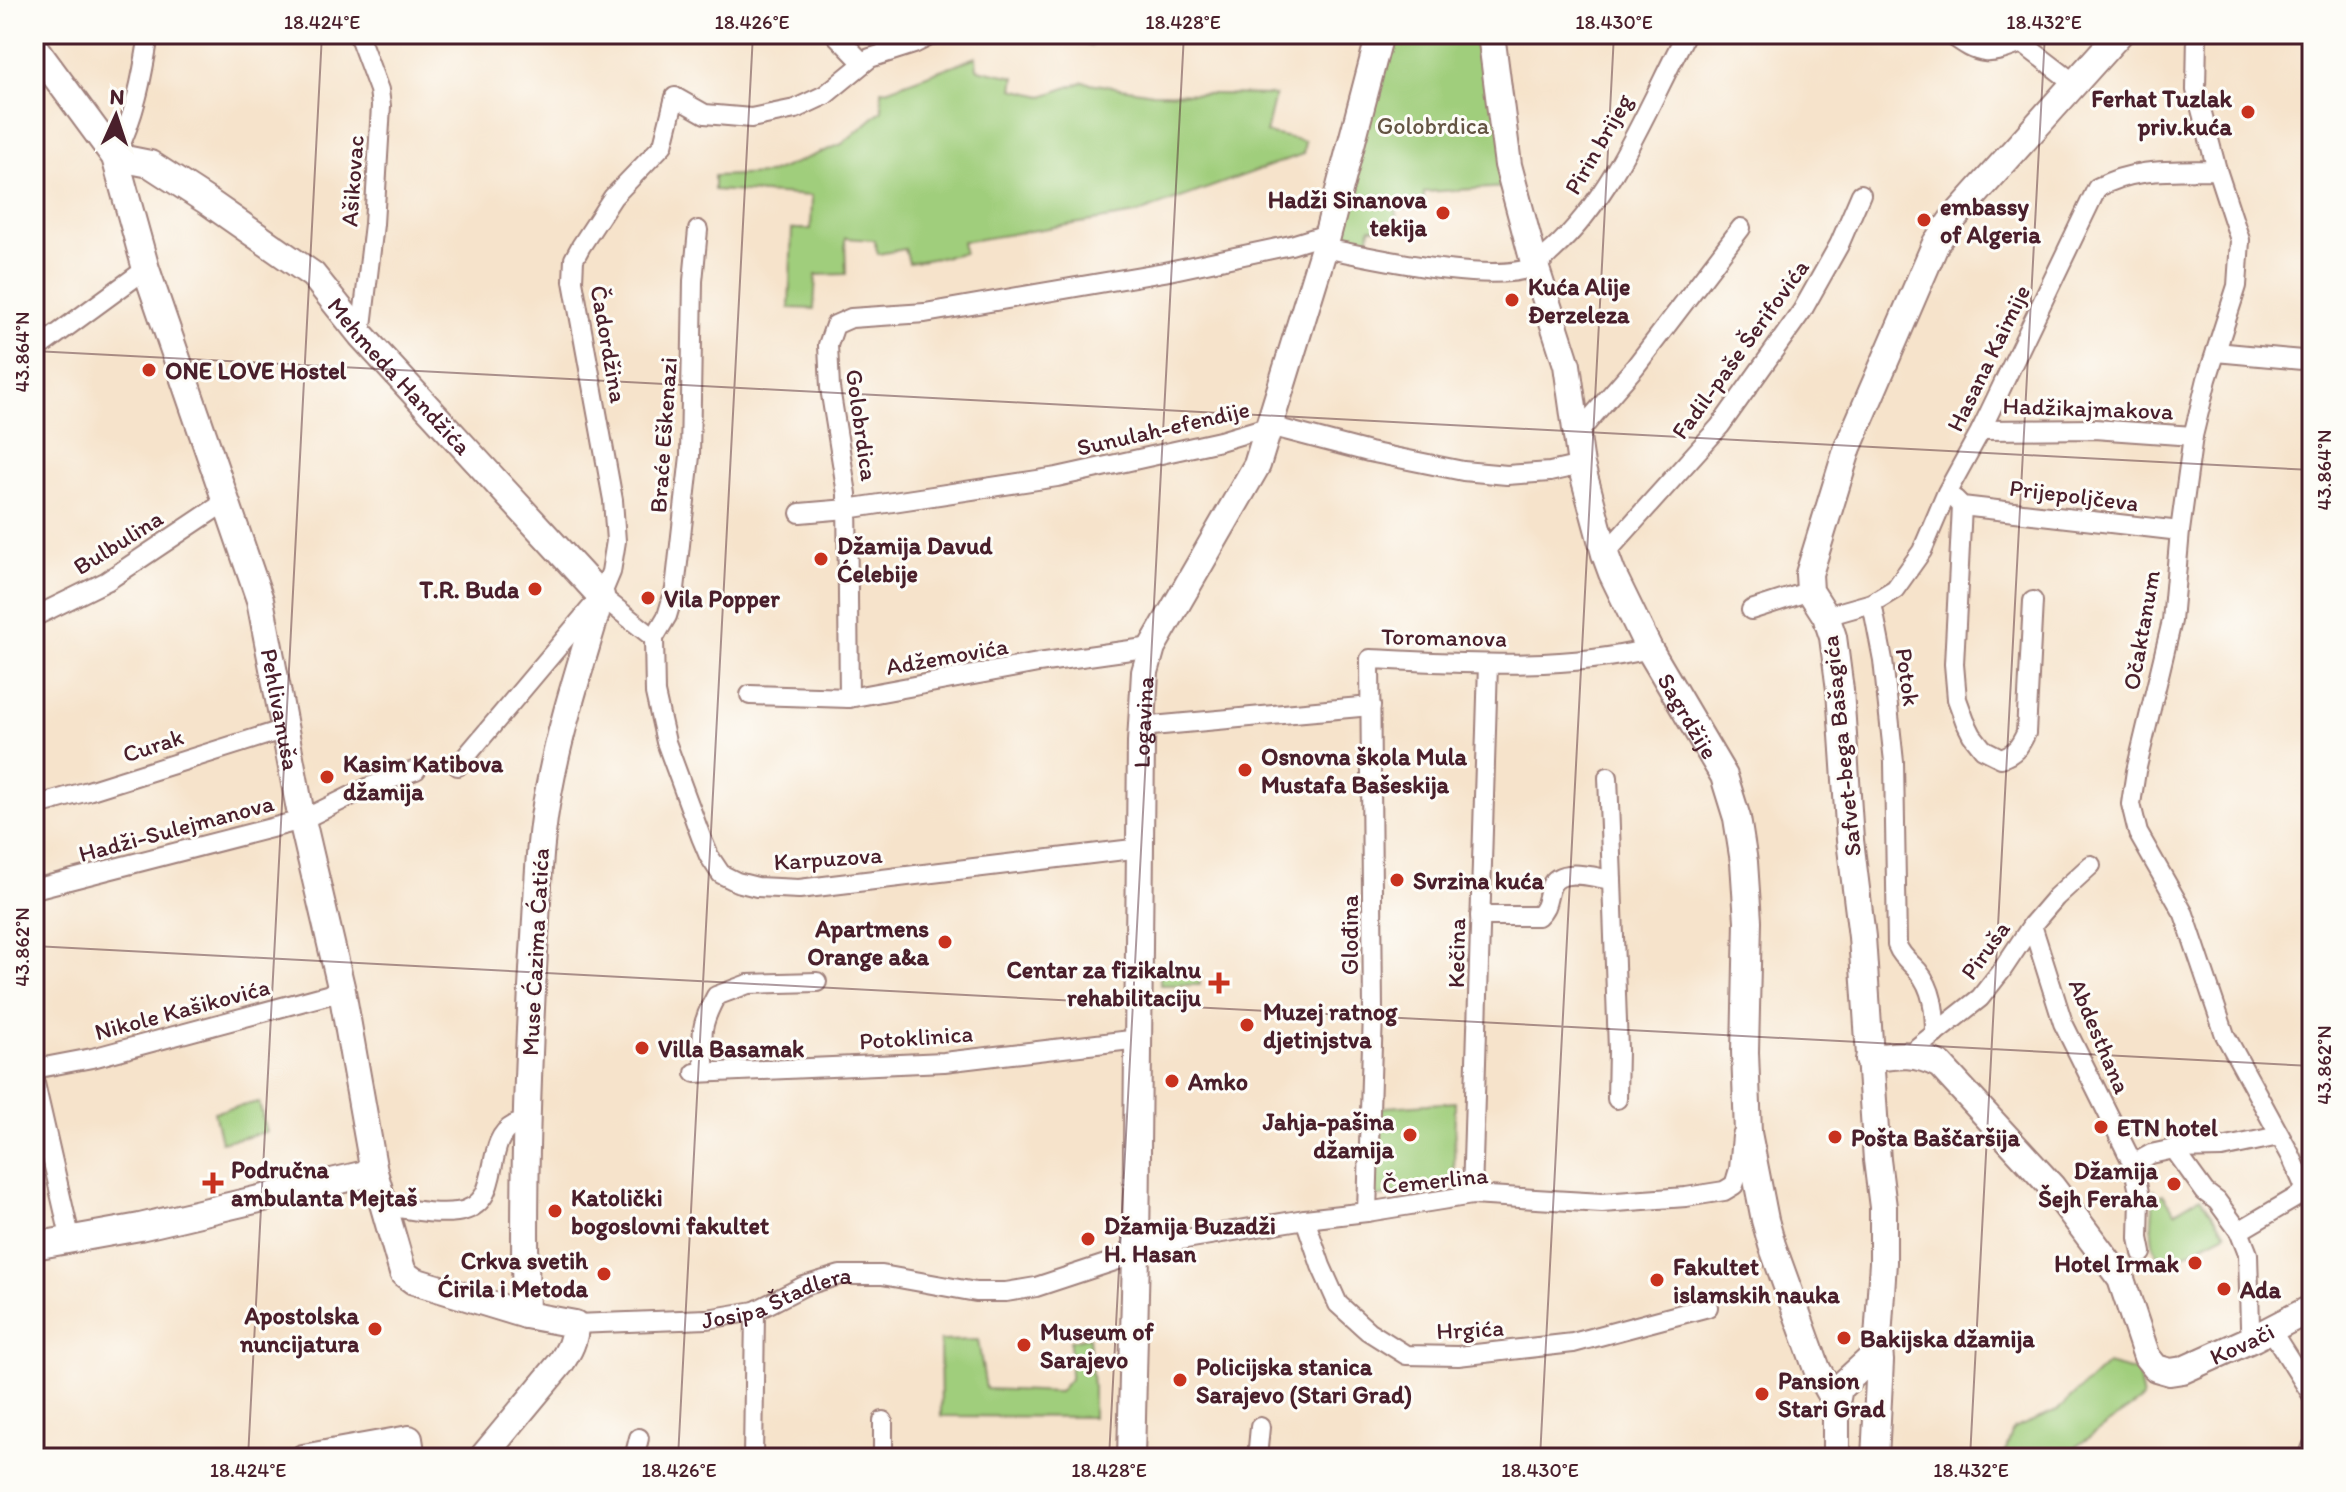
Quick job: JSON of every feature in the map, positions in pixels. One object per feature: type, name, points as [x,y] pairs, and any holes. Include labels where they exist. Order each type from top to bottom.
[{"type":"street","points":[[34,47],[115,157],[128,130],[140,90],[149,34]]},
{"type":"street","points":[[835,34],[863,63]]},
{"type":"street","name":"Čadordžina","points":[[601,596],[611,572],[616,541],[613,500],[573,281],[574,259],[613,197],[663,145],[675,97],[705,114],[751,118],[795,109],[825,95],[870,58],[934,34]]},
{"type":"street","name":"Logavina","points":[[1131,1458],[1141,727],[1145,672],[1152,647],[1257,465],[1326,241],[1380,34]]},
{"type":"street","name":"Sagrdžije","points":[[1491,34],[1508,165],[1535,266],[1567,365],[1581,465],[1605,554],[1649,649],[1724,776],[1737,818],[1748,921],[1745,1052],[1748,1133],[1772,1245],[1814,1361],[1836,1403],[1836,1458]]},
{"type":"street","name":"Pirin brijeg","points":[[1535,266],[1562,241],[1601,196],[1686,34]]},
{"type":"street","points":[[1950,34],[1978,52],[1994,53],[2019,39],[2074,83]]},
{"type":"street","points":[[1751,610],[1810,591],[1809,574],[1848,447],[1936,243],[1952,220],[2119,34]]},
{"type":"street","name":"Očaktanum","points":[[2197,34],[2196,90],[2240,240],[2237,286],[2207,379],[2193,436],[2172,621],[2131,804],[2138,833],[2184,914],[2225,1035],[2310,1194]]},
{"type":"street","name":"Ašikovac","points":[[361,335],[374,224],[381,106],[363,40]]},
{"type":"street","name":"Pehlivanuša","points":[[115,157],[146,269],[260,600],[302,820],[342,991],[374,1172],[403,1273],[414,1281],[526,1315]]},
{"type":"street","name":"Mehmeda Handžića","points":[[115,157],[150,164],[313,275],[361,335],[601,596],[654,638]]},
{"type":"street","name":"Hasana Kaimije","points":[[1826,616],[1872,603],[1895,589],[1922,551],[1947,492],[1981,430],[2097,188],[2116,177],[2137,173],[2217,170]]},
{"type":"street","name":"Fadil-paše Šerifovića","points":[[1605,554],[1720,426],[1802,311],[1839,245],[1861,194]]},
{"type":"street","points":[[1578,433],[1635,367],[1741,228]]},
{"type":"street","name":"Braće Eškenazi","points":[[654,638],[667,616],[675,589],[690,456],[693,281],[698,230]]},
{"type":"street","points":[[1326,241],[1459,272],[1505,273],[1535,266]]},
{"type":"street","name":"Golobrdica","points":[[849,698],[847,494],[830,388],[828,345],[835,325],[851,318],[925,313],[1326,241]]},
{"type":"street","points":[[34,351],[146,269]]},
{"type":"street","points":[[2216,352],[2312,359]]},
{"type":"street","name":"Sunulah-efendije","points":[[800,513],[847,509],[1057,477],[1220,441],[1270,426],[1369,452],[1463,471],[1507,475],[1550,472],[1581,465]]},
{"type":"street","name":"Hadžikajmakova","points":[[1981,430],[2094,429],[2193,436]]},
{"type":"street","points":[[1947,492],[1962,506],[1954,664],[1957,699],[1972,735],[1983,749],[2001,758],[2011,755],[2021,745],[2026,733],[2033,601]]},
{"type":"street","name":"Bulbulina","points":[[34,617],[107,581],[225,502]]},
{"type":"street","name":"Prijepoljčeva","points":[[1962,506],[2180,531]]},
{"type":"street","name":"Safvet-bega Bašagića","points":[[1810,591],[1826,616],[1834,645],[1840,690],[1850,840],[1862,937],[1869,1059],[1883,1207],[1875,1458]]},
{"type":"street","points":[[458,766],[601,596]]},
{"type":"street","name":"Muse Ćazima Ćatića","points":[[526,1315],[524,1204],[529,1038],[545,814],[561,737],[601,596]]},
{"type":"street","name":"Potok","points":[[1872,603],[1883,660],[1894,762],[1897,945],[1900,953],[1928,984],[1935,1013],[1935,1034]]},
{"type":"street","name":"Karpuzova","points":[[654,638],[655,693],[666,742],[709,856],[721,874],[737,882],[757,887],[799,889],[1141,848]]},
{"type":"street","name":"Adžemovića","points":[[750,695],[849,698],[1038,663],[1152,647]]},
{"type":"street","name":"Toromanova","points":[[1371,706],[1370,659],[1488,664],[1620,656],[1649,649]]},
{"type":"street","name":"Kečina","points":[[1472,1195],[1488,664]]},
{"type":"street","points":[[1141,727],[1371,706]]},
{"type":"street","name":"Glođina","points":[[1367,1212],[1373,1011],[1371,706]]},
{"type":"street","name":"Curak","points":[[34,806],[285,729]]},
{"type":"street","name":"Hadži-Sulejmanova","points":[[34,889],[302,820],[369,787],[416,770]]},
{"type":"street","points":[[1608,777],[1617,1099]]},
{"type":"street","name":"Piruša","points":[[1909,1054],[1980,998],[2032,925],[2056,897],[2091,865]]},
{"type":"street","points":[[1480,916],[1538,916],[1546,908],[1551,884],[1559,877],[1568,875],[1612,880]]},
{"type":"street","name":"Abdesthana","points":[[2032,925],[2063,1023],[2133,1164],[2140,1197],[2139,1238],[2142,1253]]},
{"type":"street","name":"Potoklinica","points":[[817,982],[748,984],[716,996],[704,1018],[700,1072],[944,1062],[1139,1039]]},
{"type":"street","name":"Nikole Kašikovića","points":[[34,1069],[92,1058],[342,991]]},
{"type":"street","points":[[1869,1059],[1909,1054]]},
{"type":"street","name":"Kovači","points":[[1909,1054],[1925,1057],[1940,1065],[2052,1187],[2121,1279],[2147,1357],[2156,1368],[2170,1372],[2183,1370],[2312,1308]]},
{"type":"street","points":[[34,1079],[71,1241]]},
{"type":"street","points":[[383,1206],[440,1213],[460,1212],[477,1204],[488,1190],[500,1139],[514,1124],[526,1123]]},
{"type":"street","name":"Čemerlina","points":[[1136,1254],[1156,1244],[1472,1195],[1602,1203],[1724,1191],[1734,1185],[1739,1169],[1740,1142],[1742,1136],[1748,1133]]},
{"type":"street","points":[[2133,1164],[2151,1154],[2174,1149],[2222,1148],[2279,1136]]},
{"type":"street","points":[[2174,1149],[2205,1192],[2217,1201],[2239,1231],[2248,1254],[2250,1326],[2263,1334],[2312,1395]]},
{"type":"street","points":[[34,1246],[140,1227],[374,1172]]},
{"type":"street","points":[[2239,1231],[2310,1194]]},
{"type":"street","name":"Hrgića","points":[[1305,1219],[1338,1304],[1368,1331],[1406,1355],[1458,1356],[1573,1343],[1708,1307]]},
{"type":"street","name":"Josipa Štadlera","points":[[575,1324],[707,1319],[755,1311],[804,1286],[840,1275],[882,1275],[976,1292],[1006,1292],[1036,1287],[1136,1254]]},
{"type":"street","points":[[753,1458],[755,1311]]},
{"type":"street","points":[[482,1458],[560,1364],[570,1350],[575,1335],[575,1324],[526,1315]]},
{"type":"street","points":[[1836,1403],[1839,1388],[1878,1352]]},
{"type":"street","points":[[883,1421],[883,1458],[899,1458]]},
{"type":"street","points":[[1257,1458],[1260,1427]]},
{"type":"street","points":[[634,1458],[639,1438]]},
{"type":"street","points":[[2308,1458],[2312,1447]]},
{"type":"street","points":[[303,1458],[411,1448]]},
{"type":"green space","points":[[1055,34],[1095,34],[1091,46]]},
{"type":"green space","name":"Golobrdica","points":[[1389,34],[1487,34],[1508,187],[1424,192],[1423,206],[1396,209],[1397,228],[1370,228],[1368,250],[1338,243]]},
{"type":"green space","points":[[976,57],[977,69],[1015,77],[1013,89],[1043,96],[1083,82],[1153,93],[1275,95],[1266,133],[1305,141],[1303,154],[1136,214],[962,242],[964,253],[909,263],[905,249],[878,254],[874,240],[845,238],[846,274],[816,275],[814,309],[789,308],[792,229],[811,229],[812,196],[714,190],[714,176],[768,174],[842,144],[882,110],[881,90]]},
{"type":"green space","points":[[1160,970],[1200,970],[1200,985],[1160,985]]},
{"type":"green space","points":[[259,1102],[266,1132],[221,1142],[214,1112]]},
{"type":"green space","points":[[1455,1102],[1454,1183],[1370,1198],[1374,1108]]},
{"type":"green space","points":[[2154,1190],[2158,1196],[2163,1194],[2175,1212],[2200,1197],[2226,1233],[2177,1258],[2158,1255],[2152,1232]]},
{"type":"green space","points":[[1089,1337],[1093,1417],[941,1416],[940,1341],[978,1340],[986,1389],[1059,1392],[1070,1379],[1070,1341]]},
{"type":"green space","points":[[2107,1364],[2138,1372],[2143,1399],[2060,1458],[2003,1458],[2013,1429],[2057,1411]]},
{"type":"place","name":"Ferhat Tuzlak priv.kuća","points":[[2248,112]]},
{"type":"place","name":"Hadži Sinanova tekija","points":[[1443,213]]},
{"type":"place","name":"embassy of Algeria","points":[[1924,220]]},
{"type":"place","name":"Kuća Alije Đerzeleza","points":[[1512,300]]},
{"type":"place","name":"ONE LOVE Hostel","points":[[149,370]]},
{"type":"place","name":"Džamija Davud Ćelebije","points":[[821,559]]},
{"type":"place","name":"T.R. Buda","points":[[535,589]]},
{"type":"place","name":"Vila Popper","points":[[648,598]]},
{"type":"place","name":"Osnovna škola Mula Mustafa Bašeskija","points":[[1245,770]]},
{"type":"place","name":"Kasim Katibova džamija","points":[[327,777]]},
{"type":"place","name":"Svrzina kuća","points":[[1397,880]]},
{"type":"place","name":"Apartmens Orange a&a","points":[[945,942]]},
{"type":"place","name":"Centar za fizikalnu rehabilitaciju","points":[[1219,983]]},
{"type":"place","name":"Muzej ratnog djetinjstva","points":[[1247,1025]]},
{"type":"place","name":"Villa Basamak","points":[[642,1048]]},
{"type":"place","name":"Amko","points":[[1172,1081]]},
{"type":"place","name":"ETN hotel","points":[[2101,1127]]},
{"type":"place","name":"Jahja-pašina džamija","points":[[1410,1135]]},
{"type":"place","name":"Pošta Baščaršija","points":[[1835,1137]]},
{"type":"place","name":"Područna ambulanta Mejtaš","points":[[213,1183]]},
{"type":"place","name":"Džamija Šejh Feraha","points":[[2174,1184]]},
{"type":"place","name":"Katolički bogoslovni fakultet","points":[[555,1211]]},
{"type":"place","name":"Džamija Buzadži H. Hasan","points":[[1088,1239]]},
{"type":"place","name":"Hotel Irmak","points":[[2195,1263]]},
{"type":"place","name":"Crkva svetih Ćirila i Metoda","points":[[604,1274]]},
{"type":"place","name":"Fakultet islamskih nauka","points":[[1657,1280]]},
{"type":"place","name":"Ada","points":[[2224,1289]]},
{"type":"place","name":"Apostolska nuncijatura","points":[[375,1329]]},
{"type":"place","name":"Bakijska džamija","points":[[1844,1338]]},
{"type":"place","name":"Museum of Sarajevo","points":[[1024,1345]]},
{"type":"place","name":"Policijska stanica Sarajevo (Stari Grad)","points":[[1180,1380]]},
{"type":"place","name":"Pansion Stari Grad","points":[[1762,1394]]}]
